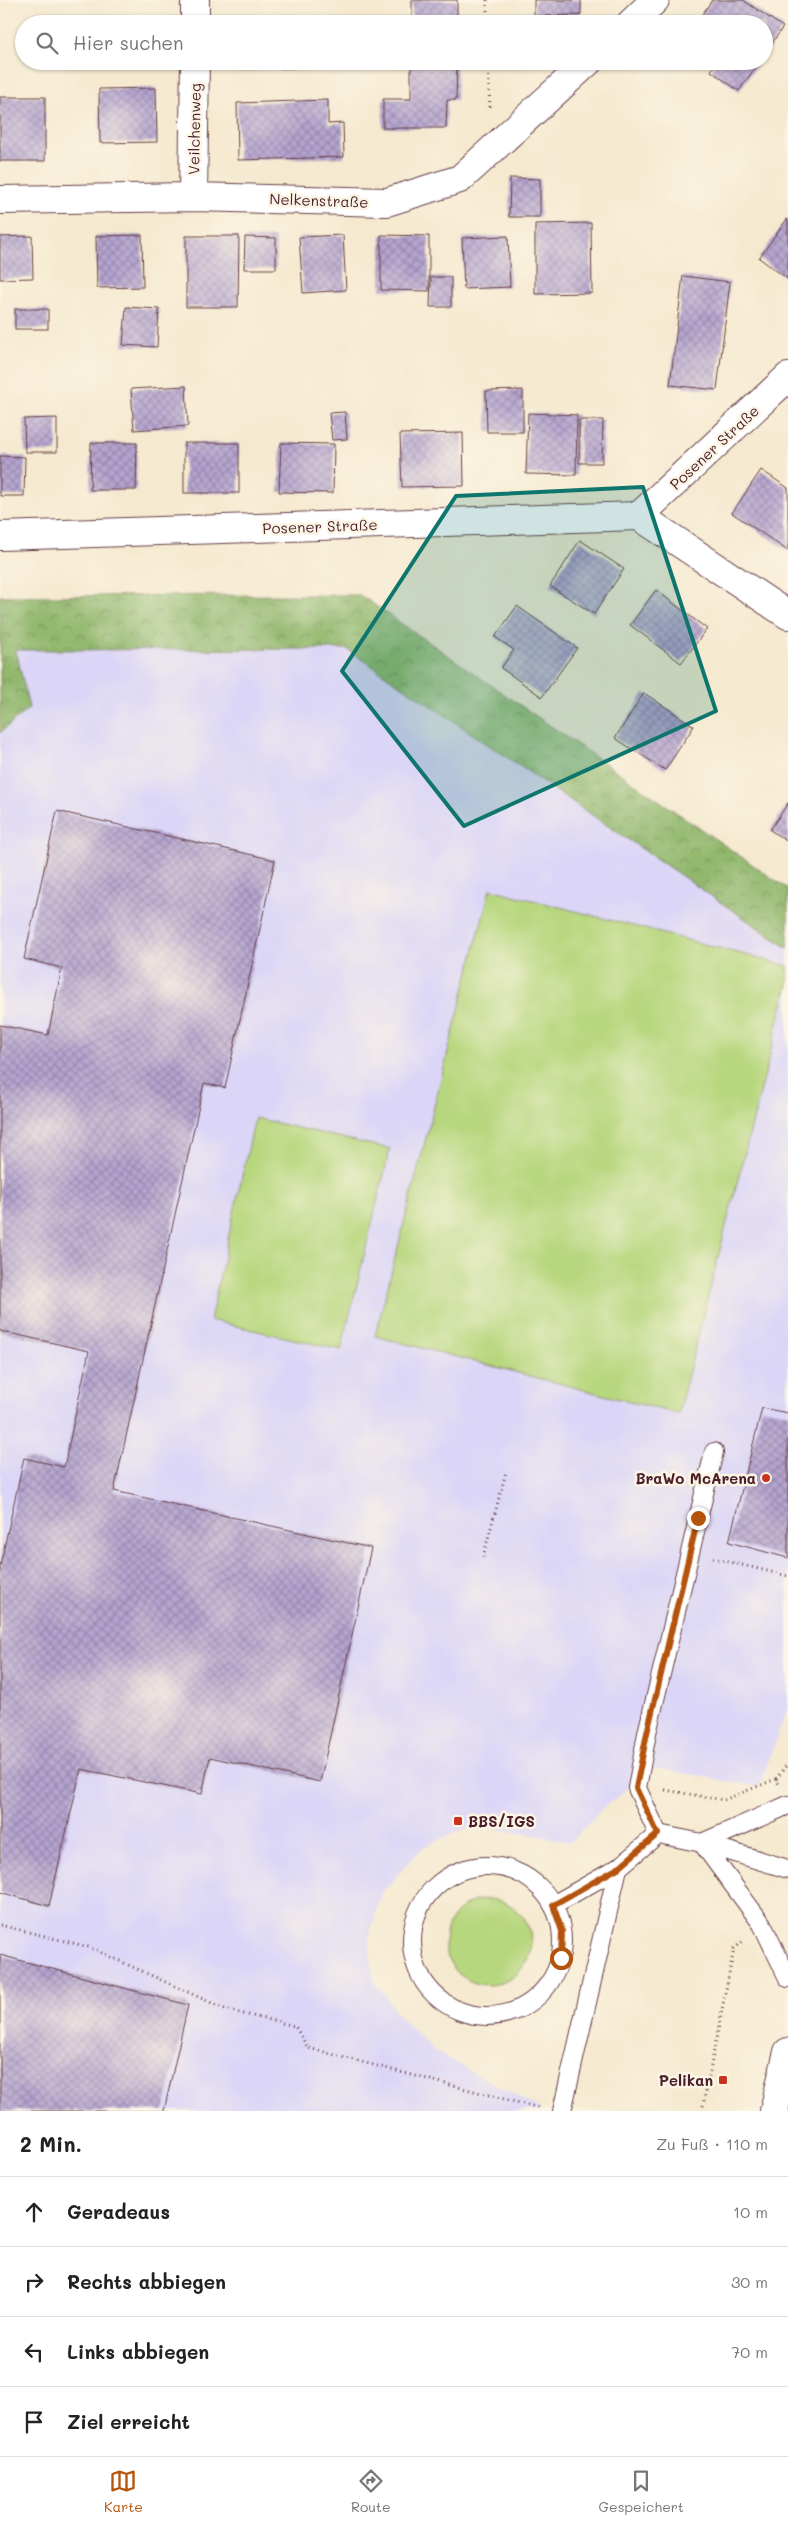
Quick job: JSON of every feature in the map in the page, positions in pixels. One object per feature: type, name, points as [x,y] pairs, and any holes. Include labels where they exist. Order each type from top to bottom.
[{"type":"street","points":[[195,0],[195,15]]},
{"type":"street","points":[[639,15],[655,0]]},
{"type":"street","name":"Veilchenweg","points":[[193,196],[195,70]]},
{"type":"street","name":"Nelkenstraße","points":[[0,200],[193,196],[388,202],[460,179],[579,70]]},
{"type":"street","name":"Posener Straße","points":[[0,536],[639,516],[788,377]]},
{"type":"street","points":[[639,516],[788,615]]},
{"type":"street","points":[[774,2111],[788,2052]]},
{"type":"lane","points":[[658,1834],[636,1788],[647,1733],[714,1452]]},
{"type":"lane","points":[[702,1843],[788,1805]]},
{"type":"lane","points":[[658,1834],[702,1843],[788,1869]]},
{"type":"lane","points":[[553,1905],[618,1868],[658,1834]]},
{"type":"lane","points":[[702,1843],[762,1924],[788,1978]]},
{"type":"lane","points":[[483,1864],[510,1868],[538,1884],[553,1905],[562,1931],[561,1958],[555,1974],[540,1996],[519,2010],[494,2017],[469,2015],[445,2004],[427,1988],[414,1965],[410,1940],[415,1914],[426,1894],[446,1876],[483,1864]]},
{"type":"lane","points":[[562,2111],[618,1868]]},
{"type":"path","points":[[487,0],[487,15]]},
{"type":"path","points":[[488,70],[491,151]]},
{"type":"path","points":[[484,1557],[506,1472]]},
{"type":"path","points":[[690,1552],[788,1576]]},
{"type":"path","points":[[641,1797],[663,1789],[724,1800],[776,1779],[788,1763]]},
{"type":"path","points":[[776,1779],[780,1786]]},
{"type":"path","points":[[0,1924],[89,1947],[226,2010],[295,2026],[308,2048],[542,2109]]},
{"type":"path","points":[[702,2111],[734,1948],[762,1924]]},
{"type":"highlighted area","points":[[643,487],[716,711],[464,826],[342,671],[456,496]]},
{"type":"shaded area","points":[[347,649],[788,948],[788,1706],[759,1787],[655,1768],[603,1808],[570,1842],[474,1825],[423,1847],[382,1892],[369,1937],[373,1979],[400,2017],[435,2051],[543,2111],[0,2111],[0,733],[29,708],[16,650]]},
{"type":"green space","points":[[360,595],[788,889],[788,948],[347,649],[16,650],[29,708],[0,733],[0,596]]},
{"type":"green space","points":[[490,889],[788,966],[788,984],[678,1414],[375,1336]]},
{"type":"green space","points":[[255,1118],[390,1149],[341,1350],[210,1320]]},
{"type":"green space","points":[[488,1899],[504,1902],[512,1906],[524,1918],[528,1926],[531,1942],[528,1958],[524,1966],[512,1978],[504,1982],[488,1985],[472,1982],[464,1978],[452,1966],[448,1958],[445,1942],[448,1926],[452,1918],[464,1906],[472,1902]]},
{"type":"building","points":[[412,0],[457,0],[457,15],[412,15]]},
{"type":"building","points":[[534,0],[581,0],[581,15],[534,15]]},
{"type":"building","points":[[712,0],[743,0],[765,15],[702,15]]},
{"type":"building","points":[[773,20],[783,27],[773,42]]},
{"type":"building","points":[[411,70],[457,70],[456,100],[447,100],[446,128],[383,128],[383,99],[411,99]]},
{"type":"building","points":[[712,70],[754,70],[739,91]]},
{"type":"building","points":[[156,88],[157,142],[100,143],[99,89]]},
{"type":"building","points":[[0,97],[45,97],[45,161],[0,161]]},
{"type":"building","points":[[328,100],[328,124],[343,123],[344,157],[238,160],[237,103]]},
{"type":"building","points":[[510,178],[540,179],[540,217],[509,217]]},
{"type":"building","points":[[788,220],[788,279],[759,258]]},
{"type":"building","points":[[591,223],[592,293],[535,294],[535,224]]},
{"type":"building","points":[[142,235],[143,287],[97,288],[96,236]]},
{"type":"building","points":[[343,235],[346,290],[303,293],[299,237]]},
{"type":"building","points":[[381,235],[429,236],[429,291],[381,290]]},
{"type":"building","points":[[32,236],[33,278],[0,279],[0,237]]},
{"type":"building","points":[[186,236],[239,236],[238,307],[186,307]]},
{"type":"building","points":[[508,236],[510,287],[464,289],[462,238]]},
{"type":"building","points":[[245,237],[276,238],[276,269],[244,269]]},
{"type":"building","points":[[683,276],[730,282],[717,390],[670,385]]},
{"type":"building","points":[[431,277],[451,277],[451,307],[430,307]]},
{"type":"building","points":[[126,307],[159,309],[157,347],[123,345]]},
{"type":"building","points":[[15,309],[48,309],[48,329],[15,329]]},
{"type":"building","points":[[186,386],[188,426],[134,430],[131,389]]},
{"type":"building","points":[[523,390],[523,432],[487,432],[486,391]]},
{"type":"building","points":[[345,412],[347,439],[332,440],[329,413]]},
{"type":"building","points":[[528,413],[577,415],[576,475],[526,474]]},
{"type":"building","points":[[57,418],[57,452],[25,452],[24,419]]},
{"type":"building","points":[[579,420],[603,420],[602,463],[579,463]]},
{"type":"building","points":[[463,433],[464,486],[402,487],[400,434]]},
{"type":"building","points":[[91,443],[137,443],[136,490],[90,490]]},
{"type":"building","points":[[184,443],[239,443],[239,493],[184,493]]},
{"type":"building","points":[[281,443],[334,444],[333,493],[279,492]]},
{"type":"building","points":[[0,456],[25,457],[24,496],[0,496]]},
{"type":"building","points":[[761,470],[788,488],[788,551],[732,513]]},
{"type":"building","points":[[580,540],[624,569],[594,614],[550,586]]},
{"type":"building","points":[[656,590],[707,629],[681,663],[630,625]]},
{"type":"building","points":[[517,606],[577,648],[542,697],[501,668],[514,650],[495,637]]},
{"type":"building","points":[[644,693],[694,726],[665,770],[615,738]]},
{"type":"building","points":[[788,803],[788,842],[770,830]]},
{"type":"building","points":[[57,811],[275,860],[225,1088],[204,1083],[114,1491],[371,1548],[320,1782],[210,1757],[202,1794],[81,1769],[49,1906],[0,1892],[0,1566],[24,1458],[64,1467],[89,1351],[0,1331],[0,1025],[48,1035],[62,968],[24,959]]},
{"type":"building","name":"BraWo McArena","points":[[762,1408],[788,1413],[788,1558],[729,1542]]},
{"type":"building","points":[[0,1955],[188,2005],[164,2111],[0,2111]]},
{"type":"place","name":"BraWo McArena","points":[[766,1478]]},
{"type":"place","name":"BBS/IGS","points":[[458,1821]]},
{"type":"place","name":"Pelikan","points":[[723,2080]]},
{"type":"route","points":[[561,1958],[562,1931],[553,1905],[618,1868],[658,1834],[636,1788],[647,1733],[698,1518]]}]
